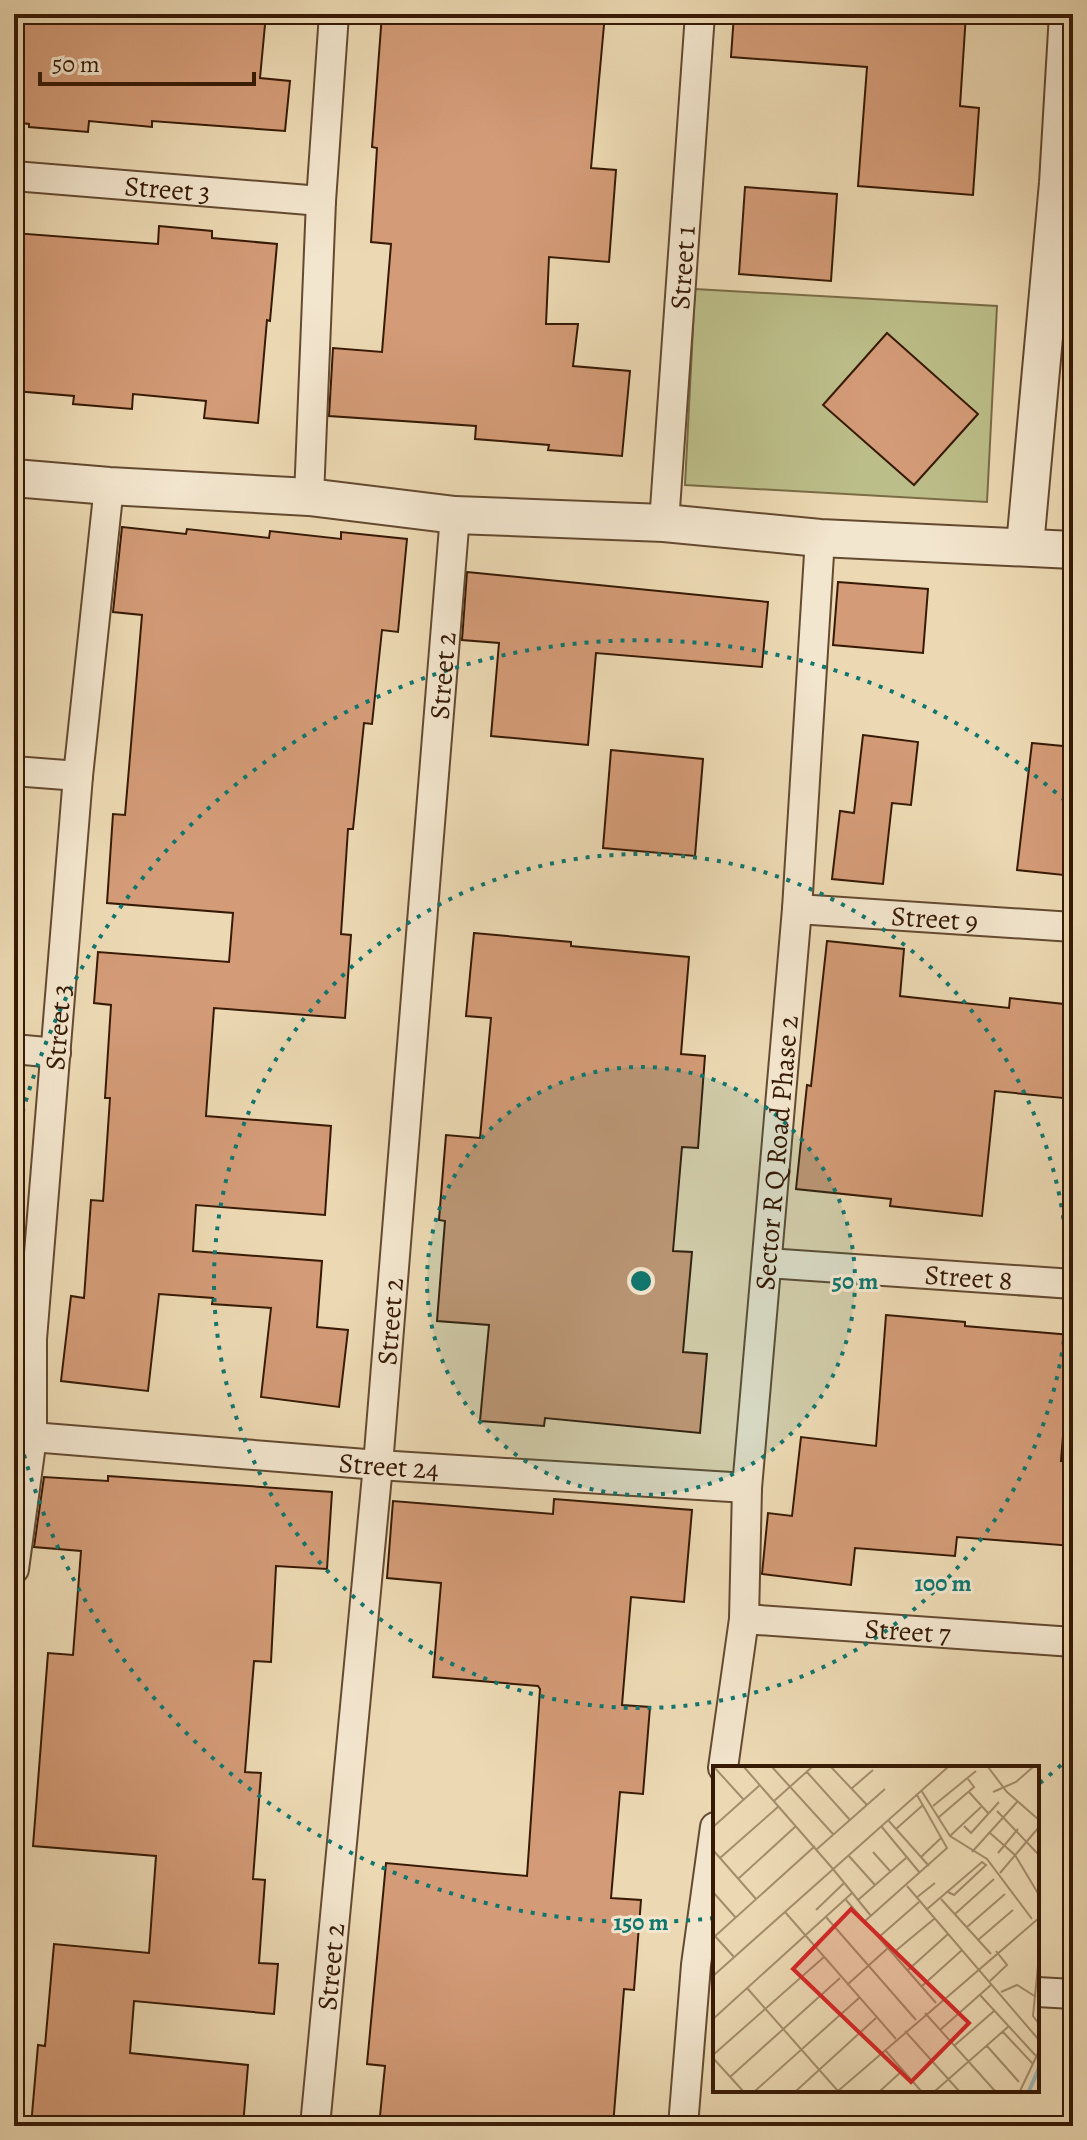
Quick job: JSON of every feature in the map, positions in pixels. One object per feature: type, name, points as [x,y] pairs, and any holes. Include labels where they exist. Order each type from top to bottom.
[{"type":"street","points":[[309,497],[321,201],[334,14]]},
{"type":"street","name":"Street 1","points":[[664,523],[700,14]]},
{"type":"street","points":[[1025,546],[1066,183],[1068,14]]},
{"type":"street","name":"Street 3","points":[[14,176],[321,201]]},
{"type":"street","points":[[14,478],[309,497],[455,515],[664,523],[820,538],[1073,550]]},
{"type":"street","name":"Street 3","points":[[14,1569],[32,1437],[23,1338],[56,1053],[78,776],[109,486]]},
{"type":"street","name":"Street 2","points":[[315,2126],[378,1465],[455,515]]},
{"type":"street","name":"Sector R Q Road Phase 2","points":[[723,1766],[744,1619],[747,1488],[797,909],[820,538]]},
{"type":"street","points":[[14,771],[78,776]]},
{"type":"street","name":"Street 9","points":[[797,909],[1073,927]]},
{"type":"street","points":[[14,1049],[56,1053]]},
{"type":"street","name":"Street 8","points":[[767,1263],[1073,1284]]},
{"type":"street","name":"Street 24","points":[[32,1437],[378,1465],[747,1488]]},
{"type":"street","name":"Street 7","points":[[744,1619],[1073,1642]]},
{"type":"street","points":[[683,2126],[705,1966],[713,1855]]},
{"type":"street","points":[[1039,1992],[1073,1994]]},
{"type":"green space","points":[[695,289],[997,306],[987,502],[685,485]]},
{"type":"building","points":[[14,14],[266,14],[260,78],[290,81],[285,131],[152,121],[152,127],[89,121],[88,132],[29,127],[29,124],[14,122]]},
{"type":"building","points":[[382,14],[605,14],[591,168],[616,170],[609,262],[549,257],[546,324],[578,324],[573,366],[630,371],[622,456],[548,450],[549,445],[475,439],[476,426],[329,416],[333,348],[382,352],[391,244],[371,242],[377,148],[372,147]]},
{"type":"building","points":[[734,14],[966,14],[960,106],[979,108],[973,195],[858,186],[867,67],[731,57]]},
{"type":"building","points":[[745,187],[837,194],[831,281],[739,274]]},
{"type":"building","points":[[159,226],[212,231],[212,238],[277,244],[258,423],[204,418],[206,401],[133,394],[132,409],[73,404],[74,396],[15,391],[18,358],[14,358],[14,233],[158,244]]},
{"type":"building","points":[[887,333],[978,414],[914,485],[823,405]]},
{"type":"building","points":[[122,527],[186,534],[187,529],[269,538],[270,531],[341,539],[341,532],[407,539],[398,632],[382,630],[372,724],[364,723],[353,829],[348,829],[341,934],[351,935],[345,1018],[214,1008],[206,1116],[331,1126],[325,1215],[196,1205],[193,1251],[322,1261],[317,1327],[348,1330],[339,1407],[261,1397],[271,1308],[212,1304],[213,1298],[159,1294],[148,1391],[61,1381],[71,1296],[84,1298],[91,1200],[103,1201],[110,1098],[105,1098],[111,1005],[94,1003],[98,952],[229,962],[233,913],[107,903],[113,814],[125,815],[142,615],[113,612]]},
{"type":"building","points":[[467,572],[768,602],[762,667],[596,653],[588,745],[491,736],[499,643],[462,640]]},
{"type":"building","points":[[838,582],[928,589],[923,653],[833,645]]},
{"type":"building","points":[[863,735],[918,742],[911,805],[892,803],[883,884],[832,879],[840,811],[854,813]]},
{"type":"building","points":[[1032,743],[1073,747],[1073,876],[1017,870]]},
{"type":"building","points":[[611,750],[703,759],[695,856],[603,848]]},
{"type":"building","points":[[474,933],[689,957],[681,1054],[705,1056],[698,1148],[682,1147],[673,1251],[692,1252],[683,1352],[707,1354],[700,1433],[545,1418],[544,1426],[480,1421],[489,1325],[437,1321],[445,1221],[439,1220],[446,1135],[480,1138],[491,1018],[466,1016]]},
{"type":"building","points":[[827,941],[904,949],[900,996],[1009,1008],[1010,998],[1073,1005],[1073,1099],[995,1091],[982,1216],[890,1206],[891,1199],[796,1189]]},
{"type":"building","points":[[886,1315],[965,1322],[965,1326],[1071,1335],[1061,1461],[1073,1462],[1073,1546],[957,1537],[955,1556],[855,1548],[851,1585],[762,1574],[768,1513],[792,1516],[801,1437],[876,1446]]},
{"type":"building","points":[[108,1476],[332,1492],[327,1569],[276,1566],[271,1662],[254,1661],[245,1772],[261,1773],[253,1879],[265,1880],[259,1963],[278,1964],[274,2014],[134,2001],[130,2053],[248,2065],[243,2126],[31,2126],[38,2045],[45,2046],[54,1944],[149,1953],[156,1856],[33,1846],[48,1653],[73,1655],[81,1551],[34,1547],[44,1477],[108,1481]]},
{"type":"building","points":[[554,1499],[692,1510],[684,1602],[631,1597],[622,1705],[650,1707],[643,1794],[620,1792],[611,1898],[641,1900],[634,1990],[624,1989],[613,2126],[379,2126],[385,2066],[367,2064],[386,1863],[527,1876],[540,1689],[538,1686],[433,1677],[441,1583],[387,1578],[393,1501],[553,1514]]}]
